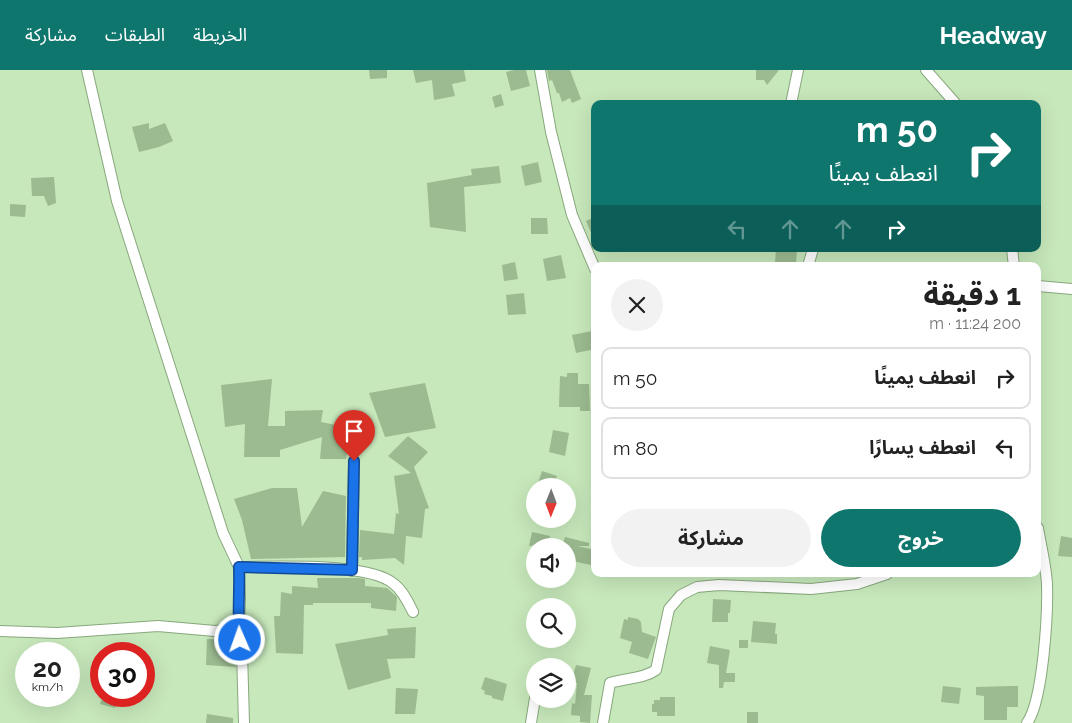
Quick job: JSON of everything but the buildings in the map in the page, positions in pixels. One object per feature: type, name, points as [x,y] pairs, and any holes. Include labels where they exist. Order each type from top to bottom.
[{"type":"street","points":[[87,70],[117,200],[223,534],[239,567],[238,629],[242,652],[244,723]]},
{"type":"street","points":[[540,70],[551,132],[572,215],[592,262]]},
{"type":"street","points":[[792,100],[798,70]]},
{"type":"street","points":[[926,70],[952,100]]},
{"type":"street","points":[[1041,286],[1072,289]]},
{"type":"street","points":[[352,570],[354,461]]},
{"type":"street","points":[[1027,723],[1032,717],[1039,689],[1046,614],[1047,583],[1041,546]]},
{"type":"street","points":[[239,567],[352,570],[378,576],[394,583],[407,599],[413,612]]},
{"type":"street","points":[[602,723],[610,683],[624,678],[648,676],[656,670],[670,609],[681,595],[697,587],[719,585],[811,589],[857,584],[878,577]]},
{"type":"street","points":[[0,631],[57,633],[158,626],[215,631],[238,629]]},
{"type":"street","points":[[531,723],[533,708]]},
{"type":"route","points":[[240,640],[238,629],[239,567],[352,570],[354,461]]}]
